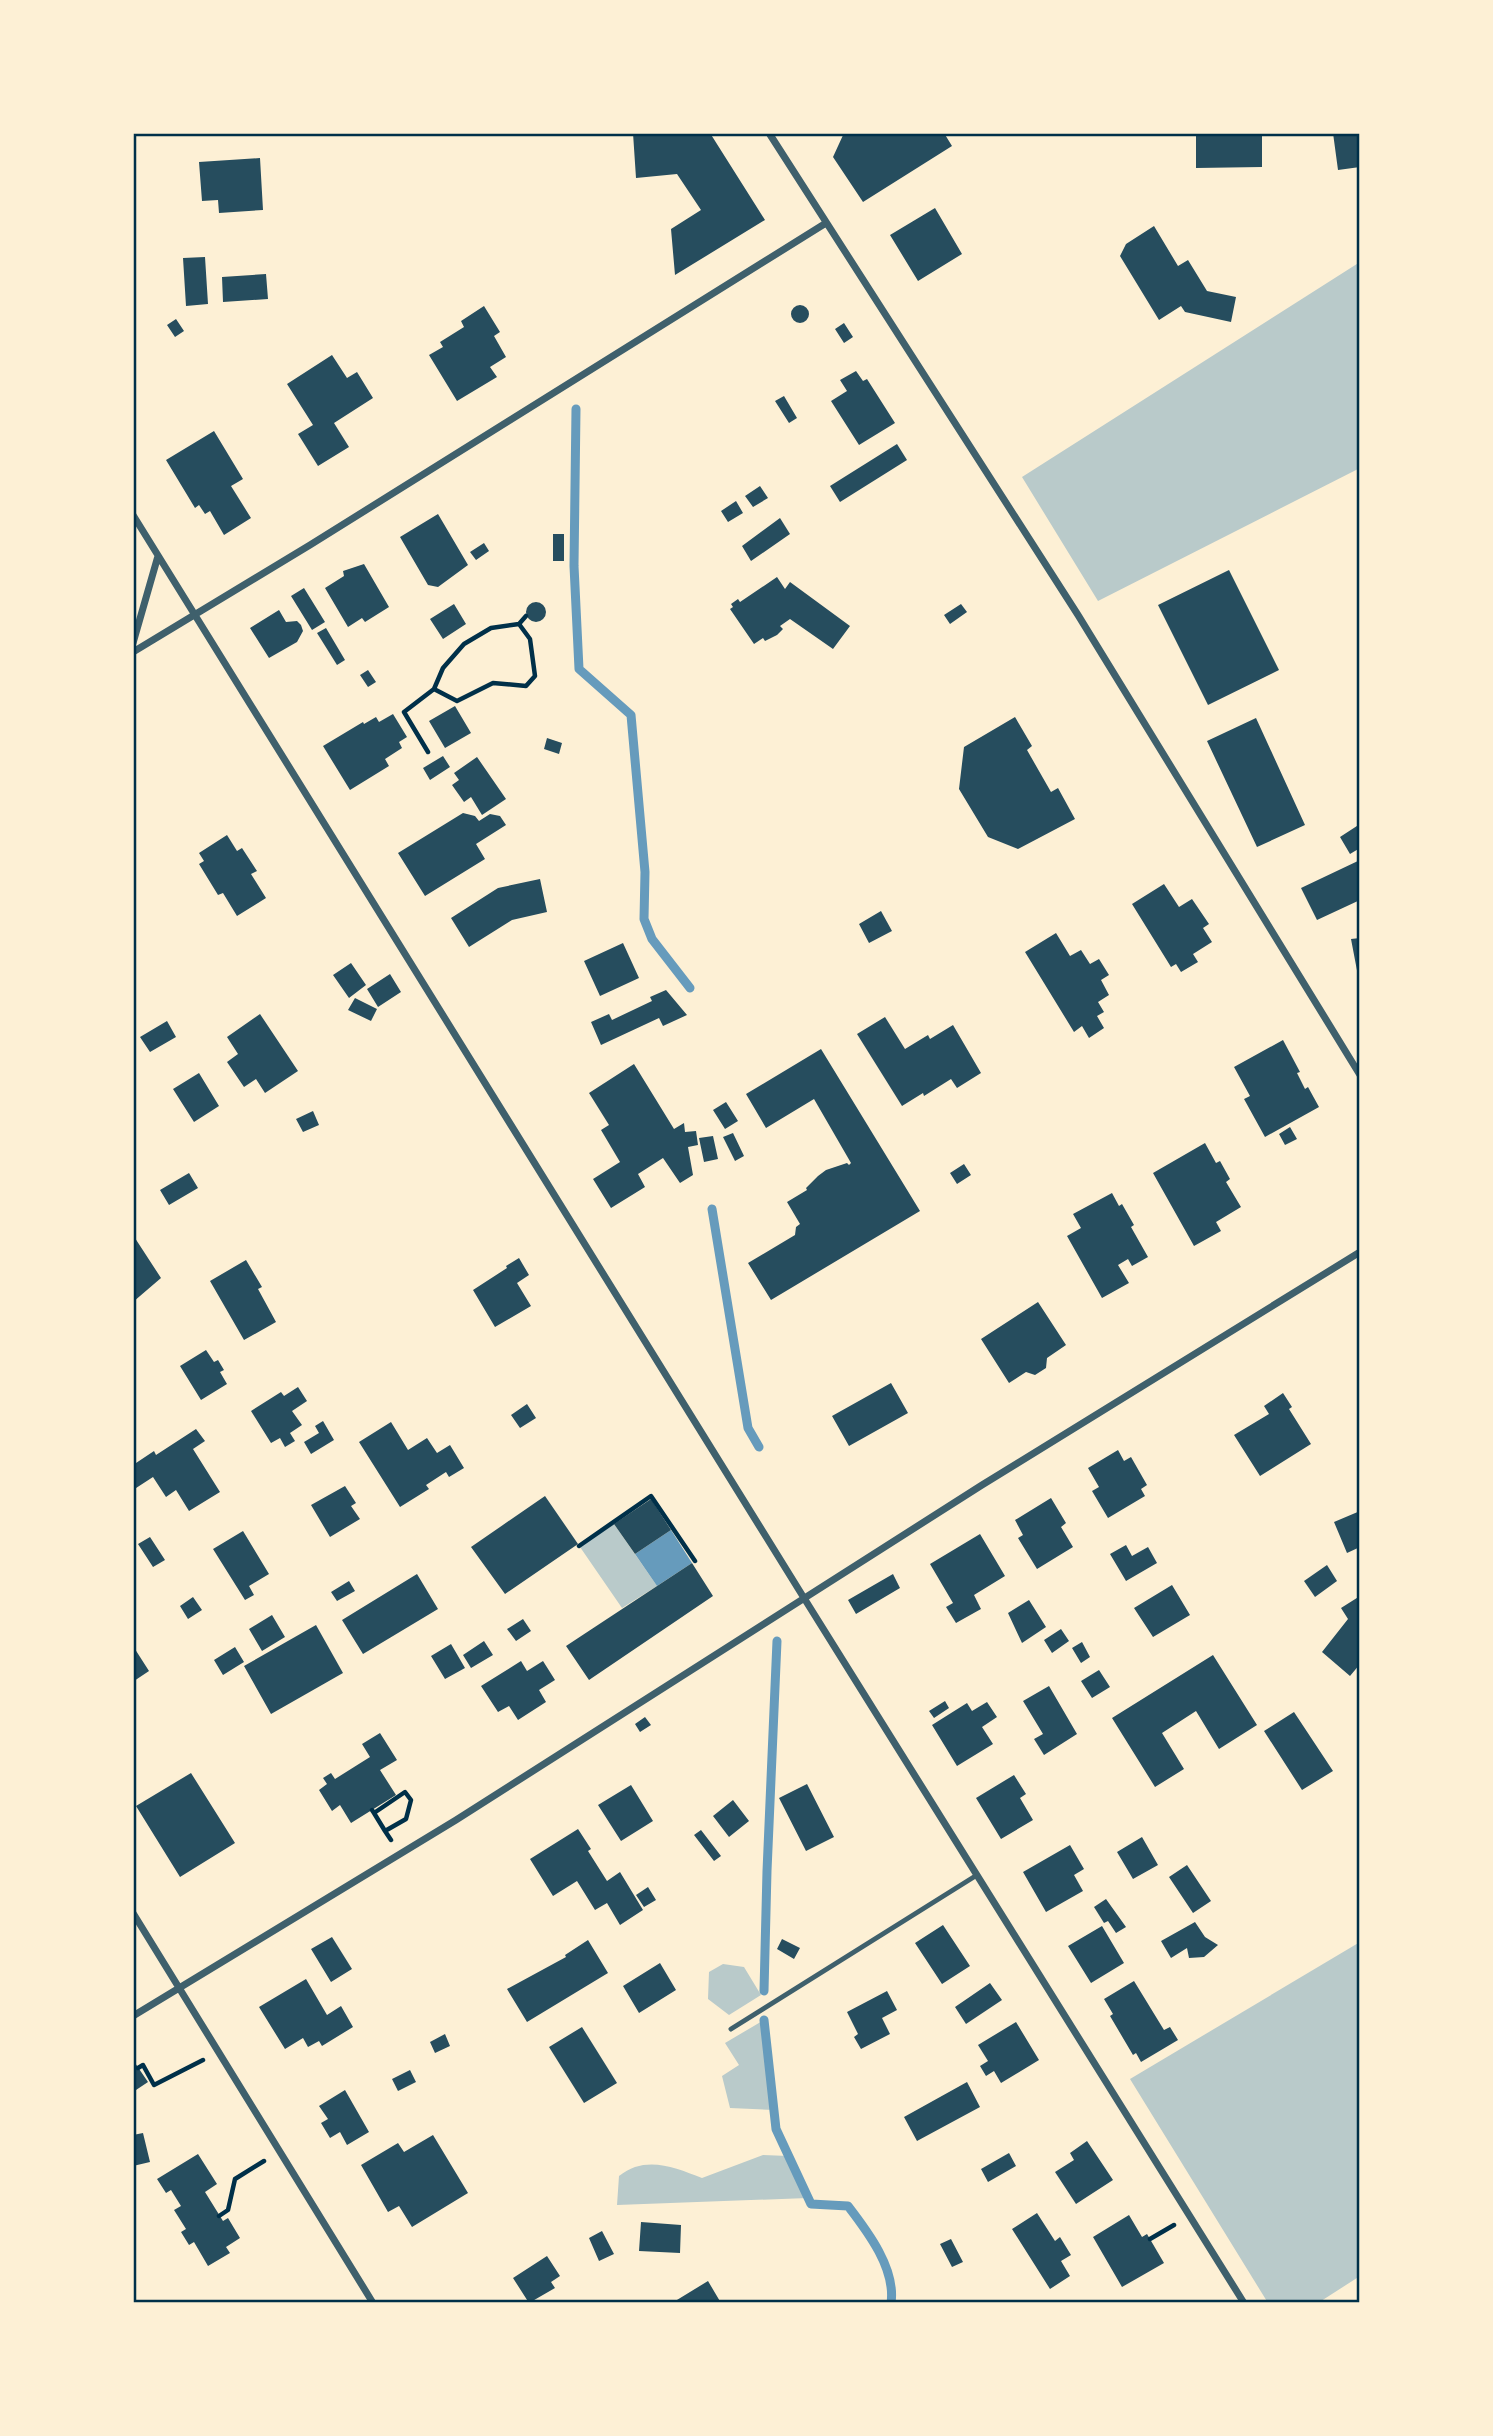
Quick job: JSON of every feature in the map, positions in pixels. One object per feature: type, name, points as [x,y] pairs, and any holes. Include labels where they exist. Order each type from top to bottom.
[{"type":"street","points":[[769,133],[1078,615],[1360,1075]]},
{"type":"street","points":[[133,652],[827,223]]},
{"type":"street","points":[[133,515],[1244,2303]]},
{"type":"street","points":[[133,643],[158,556]]},
{"type":"street","points":[[133,2016],[456,1820],[982,1485],[1360,1252]]},
{"type":"street","points":[[133,1913],[373,2303]]},
{"type":"lane","points":[[731,2029],[978,1875]]},
{"type":"path","points":[[428,752],[404,712],[434,689],[443,668],[464,644],[491,628],[519,624],[526,616]]},
{"type":"path","points":[[434,689],[457,701],[493,682],[526,686],[535,676],[530,639],[519,624]]},
{"type":"path","points":[[579,1546],[651,1496],[695,1561]]},
{"type":"path","points":[[385,1831],[406,1819],[411,1800],[405,1792],[373,1812],[385,1831],[399,1853]]},
{"type":"path","points":[[138,2068],[143,2065],[155,2085],[218,2052]]},
{"type":"path","points":[[219,2216],[228,2210],[235,2179],[280,2151]]},
{"type":"path","points":[[1150,2239],[1190,2216]]},
{"type":"shaded area","points":[[1360,262],[1360,468],[1098,601],[1022,477]]},
{"type":"shaded area","points":[[614,1524],[657,1586],[622,1608],[580,1547]]},
{"type":"shaded area","points":[[1360,1942],[1360,2276],[1318,2303],[1268,2303],[1130,2079]]},
{"type":"shaded area","points":[[723,1964],[744,1967],[761,1995],[729,2015],[708,1999],[709,1972]]},
{"type":"shaded area","points":[[764,2020],[774,2110],[730,2108],[722,2076],[739,2065],[725,2043]]},
{"type":"shaded area","points":[[763,2155],[788,2156],[808,2198],[617,2205],[619,2176],[639,2166],[660,2165],[702,2178]]},
{"type":"water","points":[[671,1530],[692,1563],[657,1586],[635,1554]]},
{"type":"building","points":[[633,133],[710,133],[765,220],[675,275],[671,229],[701,210],[677,174],[636,178]]},
{"type":"building","points":[[844,133],[944,133],[952,146],[863,202],[833,157]]},
{"type":"building","points":[[1196,133],[1262,133],[1262,167],[1196,168]]},
{"type":"building","points":[[1333,133],[1360,133],[1360,167],[1338,170]]},
{"type":"building","points":[[260,158],[263,210],[219,213],[218,200],[202,201],[199,162]]},
{"type":"building","points":[[935,208],[962,254],[918,281],[890,235]]},
{"type":"building","points":[[1154,226],[1178,266],[1188,260],[1207,291],[1236,297],[1231,322],[1185,312],[1181,306],[1159,320],[1120,256],[1126,244]]},
{"type":"building","points":[[205,257],[208,304],[186,306],[183,258]]},
{"type":"building","points":[[266,274],[268,299],[223,302],[222,277]]},
{"type":"building","points":[[800,305],[806,308],[809,314],[806,320],[800,323],[794,320],[791,314],[794,308]]},
{"type":"building","points":[[484,306],[500,332],[494,336],[506,357],[490,367],[497,377],[457,401],[429,355],[443,347],[440,342],[464,327],[461,321]]},
{"type":"building","points":[[176,319],[184,331],[175,337],[167,325]]},
{"type":"building","points":[[844,323],[853,337],[844,343],[835,329]]},
{"type":"building","points":[[332,355],[347,378],[357,372],[373,398],[334,423],[349,447],[318,466],[298,434],[313,425],[287,384]]},
{"type":"building","points":[[856,371],[863,381],[867,379],[895,423],[859,445],[831,401],[847,391],[840,380]]},
{"type":"building","points":[[784,396],[797,418],[789,423],[775,401]]},
{"type":"building","points":[[214,431],[243,479],[231,486],[251,518],[224,535],[210,511],[205,514],[199,505],[195,508],[166,460]]},
{"type":"building","points":[[897,444],[907,460],[840,502],[830,486]]},
{"type":"building","points":[[760,486],[768,498],[753,507],[745,496]]},
{"type":"building","points":[[736,501],[743,513],[728,522],[721,511]]},
{"type":"building","points":[[438,514],[468,565],[438,587],[428,585],[400,537]]},
{"type":"building","points":[[780,518],[790,534],[751,561],[742,546]]},
{"type":"building","points":[[553,534],[564,534],[564,561],[553,561]]},
{"type":"building","points":[[484,543],[489,551],[476,560],[470,552]]},
{"type":"building","points":[[364,564],[389,607],[365,622],[362,618],[348,627],[325,588],[344,576],[343,571]]},
{"type":"building","points":[[1229,570],[1279,670],[1208,705],[1158,605]]},
{"type":"building","points":[[777,577],[785,589],[790,582],[850,626],[833,649],[790,619],[780,626],[783,629],[777,635],[765,641],[763,638],[754,644],[730,609],[733,607],[731,604],[738,599],[740,602]]},
{"type":"building","points":[[304,588],[325,622],[312,630],[291,596]]},
{"type":"building","points":[[536,602],[543,605],[546,612],[543,619],[536,622],[529,619],[526,612],[529,605]]},
{"type":"building","points":[[454,604],[466,624],[443,639],[430,619]]},
{"type":"building","points":[[961,604],[967,612],[950,624],[944,615]]},
{"type":"building","points":[[279,610],[286,622],[297,621],[303,631],[297,642],[269,658],[250,628]]},
{"type":"building","points":[[326,628],[345,660],[337,665],[317,633]]},
{"type":"building","points":[[368,670],[376,682],[368,687],[360,675]]},
{"type":"building","points":[[455,706],[471,733],[445,748],[429,721]]},
{"type":"building","points":[[393,714],[407,737],[399,742],[402,748],[385,759],[389,766],[350,790],[323,746],[363,722],[364,724],[376,717],[379,722]]},
{"type":"building","points":[[1015,717],[1032,746],[1027,750],[1051,792],[1058,788],[1075,819],[1018,849],[988,837],[959,789],[964,747]]},
{"type":"building","points":[[1256,718],[1305,825],[1257,847],[1207,741]]},
{"type":"building","points":[[547,738],[562,743],[559,754],[544,749]]},
{"type":"building","points":[[443,756],[450,767],[430,780],[423,768]]},
{"type":"building","points":[[477,757],[506,799],[482,815],[471,797],[464,802],[452,785],[459,780],[454,773]]},
{"type":"building","points":[[463,813],[475,816],[479,821],[490,814],[500,816],[506,825],[476,844],[485,859],[425,896],[398,853]]},
{"type":"building","points":[[1360,824],[1360,848],[1350,854],[1340,837]]},
{"type":"building","points":[[227,835],[237,851],[242,848],[257,871],[251,874],[266,898],[237,916],[223,893],[218,895],[199,864],[204,861],[199,853]]},
{"type":"building","points":[[1360,860],[1360,900],[1317,920],[1301,888]]},
{"type":"building","points":[[540,879],[547,912],[512,920],[469,947],[451,918],[498,888]]},
{"type":"building","points":[[1164,884],[1179,907],[1192,899],[1209,924],[1203,928],[1212,942],[1193,954],[1198,962],[1181,972],[1176,964],[1171,967],[1132,904]]},
{"type":"building","points":[[881,911],[892,931],[869,943],[859,924]]},
{"type":"building","points":[[1056,933],[1070,956],[1081,950],[1090,964],[1099,959],[1109,975],[1101,980],[1109,995],[1098,1002],[1104,1012],[1097,1016],[1104,1028],[1089,1038],[1082,1026],[1074,1032],[1025,952]]},
{"type":"building","points":[[1360,938],[1360,980],[1359,981],[1351,939]]},
{"type":"building","points":[[623,943],[639,978],[600,996],[584,961]]},
{"type":"building","points":[[351,963],[366,985],[349,998],[333,975]]},
{"type":"building","points":[[390,974],[401,992],[378,1007],[367,989]]},
{"type":"building","points":[[666,990],[687,1015],[663,1026],[659,1018],[601,1045],[591,1022],[609,1014],[612,1020],[652,1001],[650,997]]},
{"type":"building","points":[[355,998],[377,1009],[371,1021],[348,1010]]},
{"type":"building","points":[[260,1014],[298,1071],[265,1093],[256,1079],[244,1087],[227,1062],[238,1054],[227,1037]]},
{"type":"building","points":[[885,1017],[905,1049],[928,1035],[930,1039],[953,1025],[981,1073],[957,1088],[951,1079],[902,1106],[857,1034]]},
{"type":"building","points":[[167,1021],[176,1037],[150,1052],[140,1037]]},
{"type":"building","points":[[1283,1040],[1300,1072],[1297,1073],[1305,1089],[1308,1087],[1319,1107],[1265,1137],[1244,1099],[1250,1096],[1234,1067]]},
{"type":"building","points":[[821,1049],[920,1211],[771,1300],[748,1263],[795,1235],[796,1227],[800,1224],[787,1202],[807,1190],[806,1188],[826,1170],[851,1163],[814,1099],[766,1128],[746,1094]]},
{"type":"building","points":[[634,1064],[674,1129],[684,1123],[685,1132],[696,1131],[698,1145],[688,1147],[693,1175],[680,1183],[663,1158],[638,1174],[645,1187],[611,1208],[593,1179],[620,1162],[601,1130],[609,1125],[589,1093]]},
{"type":"building","points":[[199,1073],[219,1106],[194,1122],[173,1089]]},
{"type":"building","points":[[726,1102],[738,1121],[725,1129],[713,1110]]},
{"type":"building","points":[[313,1111],[319,1125],[303,1132],[296,1119]]},
{"type":"building","points":[[1290,1127],[1297,1139],[1285,1145],[1279,1134]]},
{"type":"building","points":[[733,1133],[744,1156],[735,1161],[723,1137]]},
{"type":"building","points":[[713,1136],[718,1159],[704,1162],[699,1138]]},
{"type":"building","points":[[1205,1143],[1216,1163],[1220,1161],[1230,1179],[1226,1182],[1241,1207],[1216,1222],[1221,1231],[1194,1246],[1153,1173]]},
{"type":"building","points":[[964,1164],[971,1175],[957,1184],[950,1173]]},
{"type":"building","points":[[189,1173],[198,1188],[169,1205],[160,1190]]},
{"type":"building","points":[[1112,1193],[1134,1225],[1131,1227],[1148,1257],[1132,1266],[1128,1259],[1118,1265],[1129,1283],[1102,1298],[1067,1236],[1081,1228],[1073,1214]]},
{"type":"building","points":[[133,1235],[161,1278],[133,1302]]},
{"type":"building","points":[[519,1258],[529,1275],[517,1283],[531,1306],[495,1327],[473,1290]]},
{"type":"building","points":[[246,1260],[262,1287],[258,1289],[276,1322],[244,1340],[210,1281]]},
{"type":"building","points":[[1038,1302],[1066,1345],[1047,1358],[1046,1368],[1035,1375],[1026,1372],[1009,1383],[981,1339]]},
{"type":"building","points":[[206,1350],[214,1362],[218,1360],[224,1370],[220,1372],[227,1384],[201,1400],[180,1366]]},
{"type":"building","points":[[891,1383],[908,1413],[849,1446],[832,1416]]},
{"type":"building","points":[[298,1387],[307,1401],[292,1411],[302,1425],[290,1433],[295,1441],[285,1447],[280,1438],[271,1443],[251,1411],[281,1392],[284,1396]]},
{"type":"building","points":[[1283,1393],[1292,1407],[1289,1409],[1311,1444],[1260,1476],[1234,1435],[1269,1414],[1264,1406]]},
{"type":"building","points":[[527,1404],[536,1418],[520,1428],[511,1415]]},
{"type":"building","points":[[323,1421],[334,1440],[311,1454],[304,1442],[319,1433],[315,1426]]},
{"type":"building","points":[[391,1422],[408,1450],[427,1438],[437,1453],[450,1445],[464,1468],[449,1477],[446,1472],[426,1485],[429,1489],[400,1507],[359,1442]]},
{"type":"building","points":[[196,1429],[205,1441],[193,1449],[220,1492],[189,1511],[176,1490],[166,1497],[153,1477],[133,1490],[133,1465],[154,1451],[156,1455]]},
{"type":"building","points":[[1118,1450],[1124,1461],[1131,1457],[1147,1485],[1141,1489],[1145,1496],[1108,1518],[1092,1491],[1099,1487],[1088,1468]]},
{"type":"building","points":[[345,1486],[356,1503],[351,1506],[360,1519],[330,1537],[311,1505]]},
{"type":"building","points":[[545,1496],[578,1544],[505,1594],[471,1547]]},
{"type":"building","points":[[1051,1498],[1066,1523],[1061,1527],[1073,1547],[1037,1569],[1018,1538],[1023,1535],[1015,1520]]},
{"type":"building","points":[[651,1499],[671,1530],[635,1554],[614,1524]]},
{"type":"building","points":[[1360,1511],[1360,1547],[1347,1553],[1334,1522]]},
{"type":"building","points":[[243,1531],[269,1574],[249,1586],[254,1595],[245,1600],[213,1549]]},
{"type":"building","points":[[980,1534],[1005,1576],[974,1595],[981,1609],[956,1623],[946,1607],[953,1603],[930,1564]]},
{"type":"building","points":[[150,1537],[165,1560],[153,1567],[138,1544]]},
{"type":"building","points":[[1126,1545],[1132,1556],[1148,1547],[1157,1563],[1126,1581],[1110,1554]]},
{"type":"building","points":[[692,1563],[713,1596],[589,1680],[566,1646]]},
{"type":"building","points":[[1327,1565],[1337,1581],[1315,1597],[1304,1581]]},
{"type":"building","points":[[417,1574],[438,1609],[363,1654],[342,1620]]},
{"type":"building","points":[[893,1574],[900,1588],[856,1614],[848,1600]]},
{"type":"building","points":[[349,1581],[355,1591],[337,1601],[331,1592]]},
{"type":"building","points":[[1172,1585],[1190,1615],[1153,1637],[1134,1608]]},
{"type":"building","points":[[1360,1596],[1360,1664],[1350,1676],[1322,1652],[1348,1619],[1341,1608]]},
{"type":"building","points":[[193,1597],[202,1610],[188,1619],[180,1606]]},
{"type":"building","points":[[1029,1600],[1046,1627],[1022,1643],[1008,1613]]},
{"type":"building","points":[[272,1615],[285,1637],[262,1651],[249,1629]]},
{"type":"building","points":[[523,1619],[531,1631],[516,1641],[507,1629]]},
{"type":"building","points":[[316,1625],[343,1673],[271,1714],[244,1666]]},
{"type":"building","points":[[1061,1629],[1069,1641],[1052,1653],[1044,1640]]},
{"type":"building","points":[[484,1641],[493,1655],[471,1668],[463,1655]]},
{"type":"building","points":[[1082,1642],[1090,1657],[1081,1663],[1072,1648]]},
{"type":"building","points":[[451,1644],[465,1668],[445,1679],[431,1656]]},
{"type":"building","points":[[133,1646],[149,1671],[134,1681],[133,1679]]},
{"type":"building","points":[[235,1647],[244,1662],[223,1675],[214,1660]]},
{"type":"building","points":[[1213,1655],[1257,1725],[1219,1749],[1196,1711],[1162,1733],[1184,1769],[1155,1787],[1112,1718]]},
{"type":"building","points":[[521,1661],[527,1671],[543,1661],[555,1680],[539,1690],[546,1702],[518,1720],[509,1706],[498,1712],[481,1686]]},
{"type":"building","points":[[1099,1670],[1110,1687],[1092,1698],[1081,1681]]},
{"type":"building","points":[[1049,1686],[1077,1734],[1044,1755],[1034,1739],[1043,1734],[1023,1701]]},
{"type":"building","points":[[945,1701],[949,1708],[934,1718],[929,1711]]},
{"type":"building","points":[[987,1702],[997,1717],[982,1727],[993,1744],[957,1766],[932,1725],[967,1703],[972,1711]]},
{"type":"building","points":[[1294,1712],[1333,1771],[1302,1790],[1264,1731]]},
{"type":"building","points":[[645,1717],[651,1725],[640,1732],[635,1724]]},
{"type":"building","points":[[380,1733],[397,1760],[380,1770],[396,1795],[351,1823],[340,1805],[332,1811],[319,1790],[327,1784],[323,1778],[331,1773],[335,1779],[370,1757],[362,1744]]},
{"type":"building","points":[[191,1773],[235,1843],[180,1877],[136,1806]]},
{"type":"building","points":[[1014,1775],[1026,1794],[1020,1798],[1033,1820],[1001,1839],[976,1798]]},
{"type":"building","points":[[807,1784],[834,1837],[806,1851],[779,1798]]},
{"type":"building","points":[[631,1785],[653,1821],[621,1841],[598,1805]]},
{"type":"building","points":[[733,1800],[749,1821],[729,1837],[713,1816]]},
{"type":"building","points":[[578,1829],[607,1881],[620,1872],[643,1910],[620,1925],[607,1903],[595,1910],[577,1881],[553,1896],[530,1859]]},
{"type":"building","points":[[701,1830],[721,1856],[714,1861],[694,1835]]},
{"type":"building","points":[[1142,1837],[1158,1865],[1133,1879],[1117,1852]]},
{"type":"building","points":[[1070,1845],[1084,1869],[1074,1875],[1083,1891],[1046,1912],[1023,1872]]},
{"type":"building","points":[[1187,1865],[1211,1901],[1193,1913],[1169,1877]]},
{"type":"building","points":[[648,1887],[656,1900],[644,1907],[636,1895]]},
{"type":"building","points":[[1106,1899],[1126,1927],[1116,1933],[1108,1921],[1104,1923],[1094,1907]]},
{"type":"building","points":[[1195,1922],[1205,1937],[1218,1945],[1204,1957],[1189,1958],[1187,1948],[1171,1958],[1161,1941]]},
{"type":"building","points":[[943,1925],[970,1966],[942,1984],[915,1943]]},
{"type":"building","points":[[1102,1926],[1124,1963],[1091,1983],[1068,1946]]},
{"type":"building","points":[[332,1937],[352,1969],[331,1982],[311,1949]]},
{"type":"building","points":[[782,1939],[800,1948],[794,1959],[777,1949]]},
{"type":"building","points":[[588,1940],[608,1973],[527,2022],[507,1989],[566,1957],[565,1955]]},
{"type":"building","points":[[660,1963],[676,1990],[639,2013],[623,1986]]},
{"type":"building","points":[[306,1979],[327,2015],[341,2006],[353,2027],[322,2046],[319,2041],[308,2047],[303,2038],[285,2049],[259,2007]]},
{"type":"building","points":[[1134,1981],[1164,2030],[1170,2027],[1178,2040],[1141,2062],[1136,2053],[1133,2055],[1110,2016],[1113,2014],[1104,1999]]},
{"type":"building","points":[[990,1983],[1002,2000],[966,2024],[955,2007]]},
{"type":"building","points":[[887,1991],[897,2010],[882,2018],[890,2034],[861,2049],[854,2037],[858,2034],[847,2012]]},
{"type":"building","points":[[1016,2022],[1039,2060],[1001,2083],[994,2071],[986,2076],[980,2066],[988,2061],[978,2045]]},
{"type":"building","points":[[582,2027],[617,2083],[584,2103],[549,2047]]},
{"type":"building","points":[[445,2034],[450,2046],[435,2053],[430,2042]]},
{"type":"building","points":[[133,2060],[148,2082],[133,2092]]},
{"type":"building","points":[[410,2070],[416,2082],[398,2091],[392,2079]]},
{"type":"building","points":[[967,2082],[980,2107],[917,2141],[904,2117]]},
{"type":"building","points":[[345,2090],[369,2132],[347,2145],[340,2132],[330,2138],[321,2123],[328,2119],[319,2106]]},
{"type":"building","points":[[143,2133],[150,2162],[133,2166],[133,2135]]},
{"type":"building","points":[[433,2135],[468,2193],[412,2227],[399,2206],[388,2212],[361,2165],[398,2143],[404,2152]]},
{"type":"building","points":[[1087,2141],[1113,2180],[1076,2204],[1055,2172],[1074,2160],[1070,2153]]},
{"type":"building","points":[[1009,2153],[1016,2166],[988,2182],[981,2169]]},
{"type":"building","points":[[198,2154],[217,2184],[205,2192],[223,2221],[228,2218],[240,2238],[226,2247],[230,2253],[208,2266],[194,2242],[189,2245],[181,2232],[186,2229],[174,2210],[181,2206],[171,2190],[166,2193],[157,2179]]},
{"type":"building","points":[[1037,2213],[1055,2241],[1060,2237],[1071,2255],[1061,2261],[1070,2276],[1050,2289],[1012,2229]]},
{"type":"building","points":[[1129,2215],[1142,2237],[1147,2234],[1164,2263],[1122,2287],[1093,2237]]},
{"type":"building","points":[[641,2222],[681,2225],[680,2253],[639,2251]]},
{"type":"building","points":[[602,2231],[614,2254],[599,2261],[589,2238]]},
{"type":"building","points":[[951,2239],[963,2262],[952,2267],[940,2244]]},
{"type":"building","points":[[547,2256],[560,2276],[551,2282],[555,2288],[529,2303],[513,2278]]},
{"type":"building","points":[[708,2281],[721,2303],[672,2303]]},
{"type":"waterway","points":[[576,409],[574,566],[579,669],[631,715],[645,872],[644,919],[652,939],[690,988]]},
{"type":"waterway","points":[[712,1209],[748,1428],[759,1447]]},
{"type":"waterway","points":[[764,1991],[777,1641]]},
{"type":"waterway","points":[[764,2020],[776,2129],[811,2204],[848,2206],[872,2239],[889,2277],[891,2303]]}]
